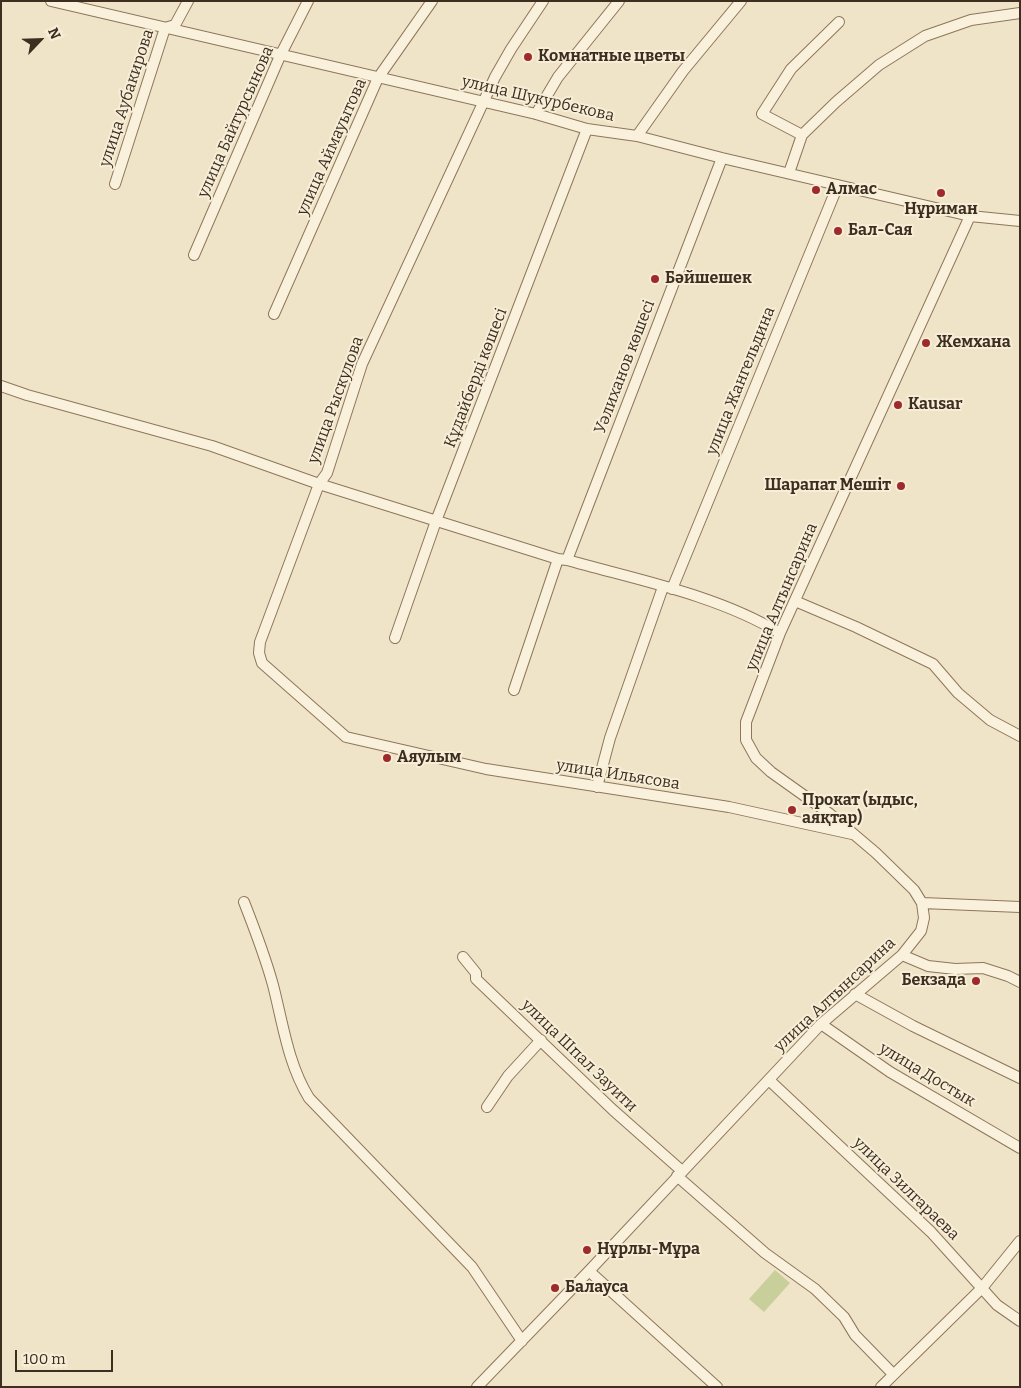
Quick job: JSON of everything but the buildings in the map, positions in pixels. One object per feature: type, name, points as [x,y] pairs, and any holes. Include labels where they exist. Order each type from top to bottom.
[{"type":"street","name":"улица Шукурбекова","points":[[51,1],[70,3],[280,56],[536,114],[587,129],[637,136],[722,158],[970,216],[1020,222]]},
{"type":"street","name":"улица Аубакирова","points":[[115,184],[165,28],[175,25],[188,1]]},
{"type":"street","name":"улица Байтурсынова","points":[[194,255],[280,56],[308,1]]},
{"type":"street","name":"улица Аймауытова","points":[[274,314],[378,78],[432,1]]},
{"type":"street","name":"улица Рыскулова","points":[[376,745],[346,737],[262,662],[259,653],[260,642],[319,484],[327,473],[362,364],[495,77],[511,49],[544,1]]},
{"type":"street","points":[[536,114],[558,77],[619,1]]},
{"type":"street","points":[[637,136],[683,71],[741,1]]},
{"type":"street","points":[[789,174],[802,135],[836,102],[879,66],[925,36],[971,20],[1020,13]]},
{"type":"street","points":[[802,135],[762,114],[791,69],[838,22]]},
{"type":"street","name":"Құдайберді көшесі","points":[[395,638],[436,521],[587,129]]},
{"type":"street","name":"Уәлиханов көшесі","points":[[514,690],[562,559],[722,158]]},
{"type":"street","name":"улица Жангельдина","points":[[597,787],[610,738],[668,588],[838,185]]},
{"type":"street","name":"улица Алтынсарина","points":[[477,1387],[589,1271],[821,1024],[902,955],[921,931],[924,918],[922,904],[914,890],[855,834],[771,772],[756,758],[746,740],[746,722],[780,633],[970,216]]},
{"type":"street","points":[[1,386],[36,398],[212,446],[319,484],[436,521],[562,559],[668,588],[759,620],[780,633]]},
{"type":"street","points":[[795,601],[856,627],[933,664],[958,693],[990,720],[1020,736]]},
{"type":"street","name":"улица Ильясова","points":[[376,745],[486,769],[726,807],[855,834]]},
{"type":"street","points":[[244,902],[264,950],[291,1062],[299,1082],[309,1098],[472,1267],[522,1341]]},
{"type":"street","points":[[922,904],[1020,907]]},
{"type":"street","points":[[902,955],[928,966],[955,970],[983,968],[1020,982]]},
{"type":"street","name":"улица Шпал Зауити","points":[[463,957],[476,973],[476,979],[765,1254],[815,1289],[844,1317],[855,1335],[893,1374]]},
{"type":"street","points":[[855,994],[913,1026],[1020,1078]]},
{"type":"street","name":"улица Достык","points":[[821,1024],[890,1072],[1020,1148]]},
{"type":"street","points":[[487,1106],[508,1076],[541,1040]]},
{"type":"street","name":"улица Зилгараева","points":[[769,1080],[931,1232],[997,1305],[1020,1321]]},
{"type":"street","points":[[881,1387],[982,1288],[1020,1240]]},
{"type":"street","points":[[589,1271],[717,1387]]},
{"type":"green space","points":[[775,1270],[790,1283],[764,1312],[749,1299]]},
{"type":"place","name":"Комнатные цветы","points":[[528,57]]},
{"type":"place","name":"Алмас","points":[[816,190]]},
{"type":"place","name":"Нұриман","points":[[941,193]]},
{"type":"place","name":"Бал-Сая","points":[[838,231]]},
{"type":"place","name":"Бәйшешек","points":[[655,279]]},
{"type":"place","name":"Жемхана","points":[[926,343]]},
{"type":"place","name":"Kausar","points":[[898,405]]},
{"type":"place","name":"Шарапат Мешіт","points":[[901,486]]},
{"type":"place","name":"Аяулым","points":[[387,758]]},
{"type":"place","name":"Прокат (ыдыс, аяқтар)","points":[[792,810]]},
{"type":"place","name":"Бекзада","points":[[976,981]]},
{"type":"place","name":"Нұрлы-Мұра","points":[[587,1250]]},
{"type":"place","name":"Балауса","points":[[555,1288]]}]
